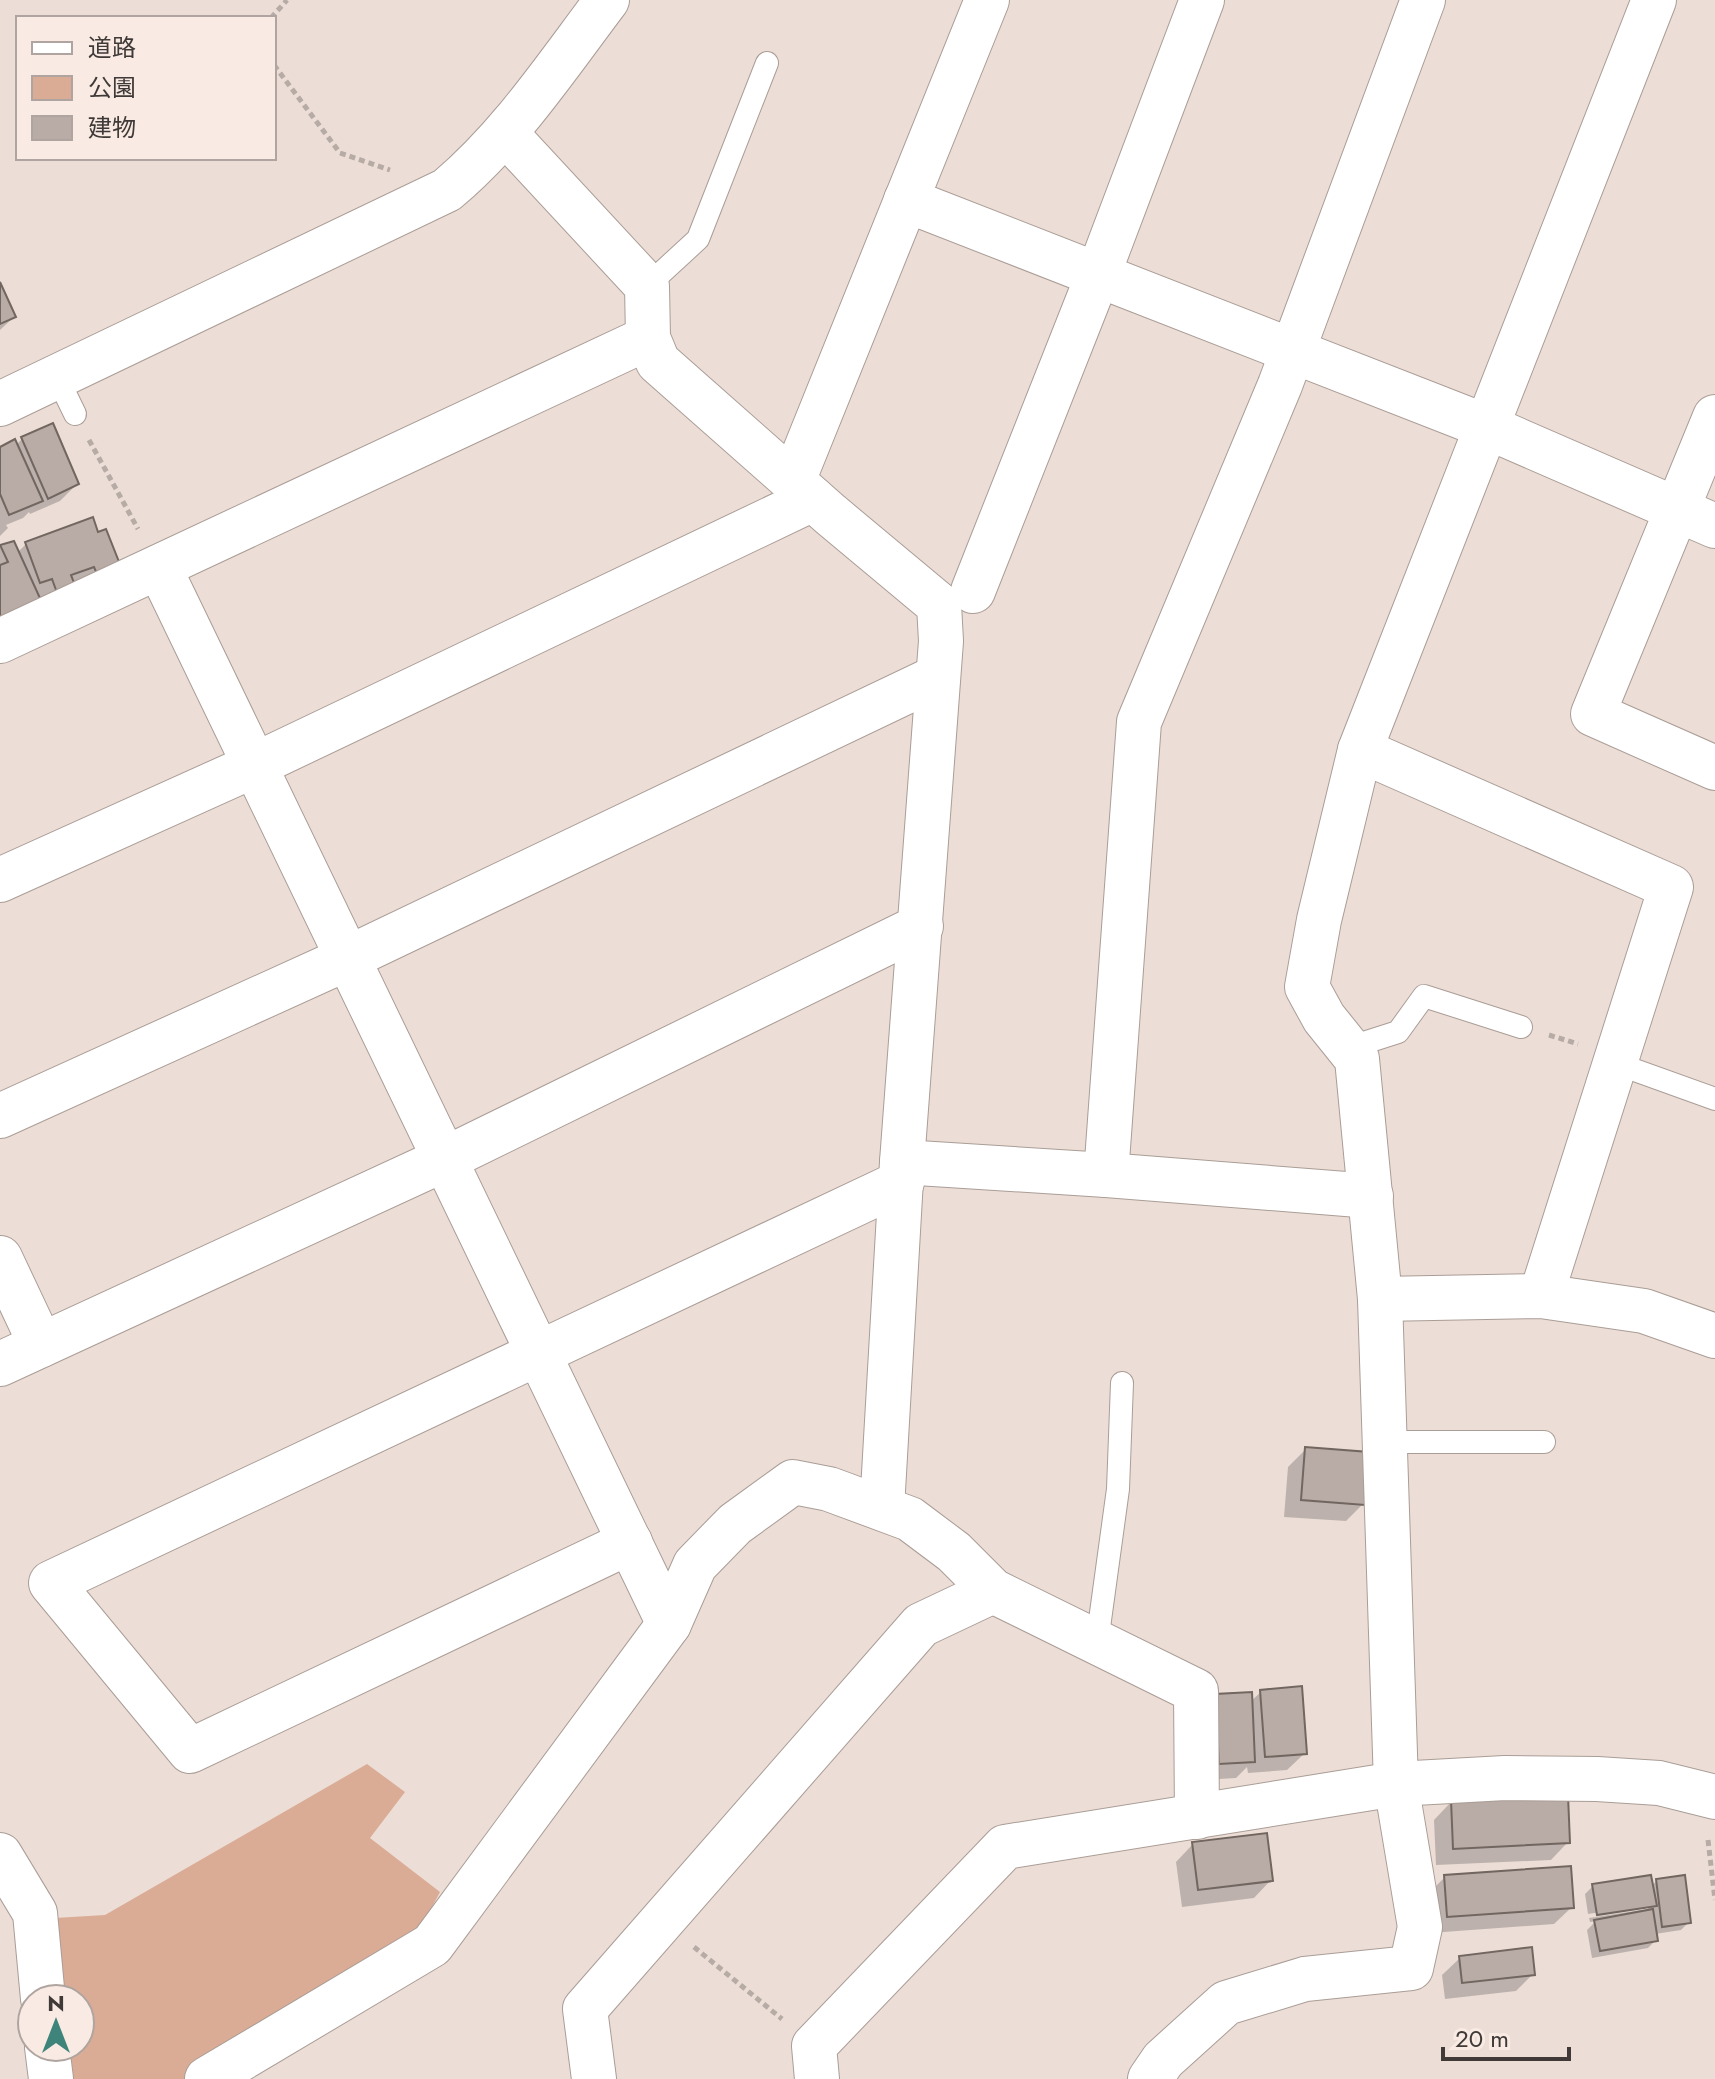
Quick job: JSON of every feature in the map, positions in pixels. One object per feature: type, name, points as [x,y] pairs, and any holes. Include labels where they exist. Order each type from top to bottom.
[{"type":"street","points":[[0,404],[66,396],[447,190],[506,134],[607,0]]},
{"type":"street","points":[[0,880],[255,765],[803,490],[906,200],[987,0]]},
{"type":"street","points":[[882,1508],[902,1172],[921,926],[953,634],[1098,275],[1202,0]]},
{"type":"street","points":[[1106,1175],[1139,722],[1293,352],[1423,0]]},
{"type":"street","points":[[1150,2079],[1163,2060],[1226,2003],[1305,1979],[1411,1968],[1420,1927],[1396,1784],[1380,1299],[1357,1059],[1324,1018],[1307,987],[1319,920],[1360,750],[1654,0]]},
{"type":"street","points":[[506,134],[647,286],[648,338],[658,362],[939,605],[953,634]]},
{"type":"street","points":[[906,200],[1485,426],[1696,518]]},
{"type":"street","points":[[0,641],[156,562],[648,338]]},
{"type":"street","points":[[1715,417],[1696,518],[1593,714],[1715,768]]},
{"type":"street","points":[[156,562],[669,1624]]},
{"type":"street","points":[[0,1116],[348,958],[953,634]]},
{"type":"street","points":[[1360,750],[1671,887],[1541,1296]]},
{"type":"street","points":[[0,1364],[445,1159],[921,926]]},
{"type":"street","points":[[630,1542],[190,1751],[51,1583],[539,1353],[902,1172],[1106,1175],[1371,1196]]},
{"type":"street","points":[[0,1258],[41,1345]]},
{"type":"street","points":[[1380,1299],[1541,1296],[1644,1311],[1715,1336]]},
{"type":"street","points":[[207,2079],[432,1945],[669,1624],[695,1565],[735,1524],[793,1482],[829,1489],[910,1519],[954,1552],[993,1591],[1196,1691],[1197,1817]]},
{"type":"street","points":[[594,2079],[585,2009],[921,1625],[993,1591]]},
{"type":"street","points":[[805,2049],[1005,1847],[1396,1784],[1505,1778],[1597,1779],[1659,1783],[1709,1794]]},
{"type":"street","points":[[1,1857],[35,1913],[42,1983]]},
{"type":"lane","points":[[647,286],[698,239],[767,63]]},
{"type":"lane","points":[[1348,1048],[1398,1032],[1424,996],[1521,1027]]},
{"type":"lane","points":[[1616,1060],[1715,1099]]},
{"type":"lane","points":[[1097,1642],[1118,1489],[1122,1383]]},
{"type":"lane","points":[[1385,1442],[1544,1442]]},
{"type":"path","points":[[273,16],[287,0]]},
{"type":"path","points":[[276,68],[340,153],[447,190]]},
{"type":"path","points":[[66,396],[156,562]]},
{"type":"path","points":[[1521,1027],[1616,1060]]},
{"type":"path","points":[[1709,1794],[1715,1900]]},
{"type":"path","points":[[662,1921],[805,2049]]},
{"type":"green space","points":[[367,1764],[405,1792],[370,1838],[440,1892],[422,1926],[188,2079],[73,2079],[70,2063],[96,2063],[96,1983],[58,1983],[55,1918],[105,1915]]},
{"type":"building","points":[[0,282],[16,317],[0,324]]},
{"type":"building","points":[[53,423],[79,484],[48,499],[21,437]]},
{"type":"building","points":[[15,439],[43,501],[9,515],[0,494],[0,447]]},
{"type":"building","points":[[93,517],[98,532],[106,529],[123,572],[100,581],[94,567],[71,575],[78,593],[60,601],[52,579],[40,583],[25,542]]},
{"type":"building","points":[[14,541],[44,607],[0,627],[0,565],[8,562],[0,545]]},
{"type":"building","points":[[1305,1447],[1369,1452],[1365,1505],[1301,1500]]},
{"type":"building","points":[[1302,1686],[1307,1754],[1265,1757],[1260,1690]]},
{"type":"building","points":[[1252,1692],[1255,1762],[1219,1764],[1215,1694]]},
{"type":"building","points":[[1568,1795],[1570,1843],[1453,1849],[1451,1800]]},
{"type":"building","points":[[1267,1833],[1273,1881],[1198,1890],[1192,1842]]},
{"type":"building","points":[[1571,1866],[1574,1908],[1447,1917],[1444,1875]]},
{"type":"building","points":[[1651,1875],[1657,1906],[1597,1915],[1592,1884]]},
{"type":"building","points":[[1685,1875],[1691,1923],[1662,1927],[1656,1879]]},
{"type":"building","points":[[1653,1909],[1658,1941],[1600,1951],[1594,1920]]},
{"type":"building","points":[[1532,1947],[1535,1975],[1462,1983],[1459,1956]]}]
